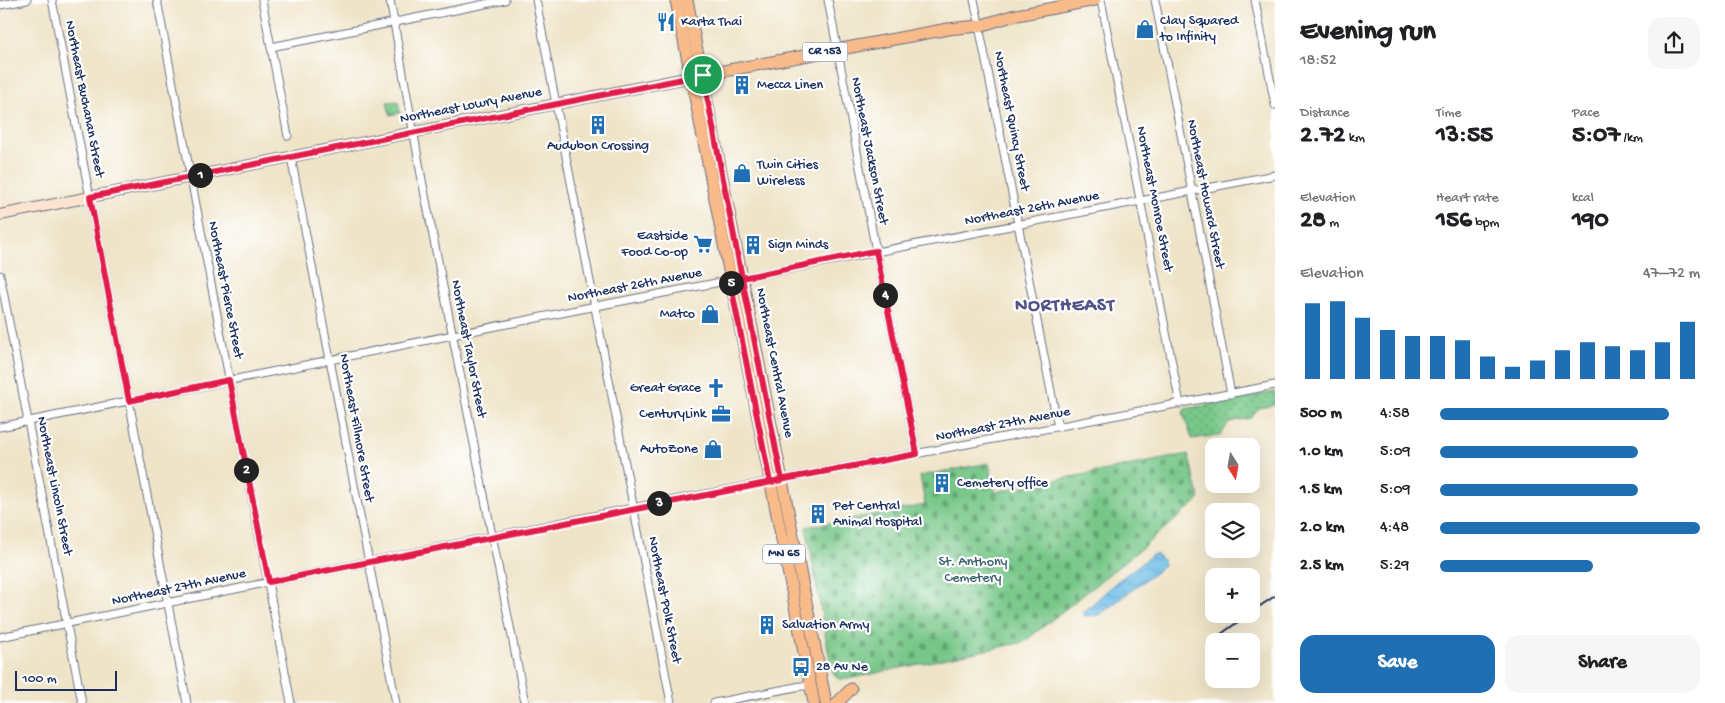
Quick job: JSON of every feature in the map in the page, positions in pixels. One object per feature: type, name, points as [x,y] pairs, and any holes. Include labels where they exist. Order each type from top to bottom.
[{"type":"main road","name":"Northeast Central Avenue","points":[[676,0],[691,78],[782,480],[799,575],[826,703]]},
{"type":"main road","name":"Northeast Central Avenue","points":[[687,0],[703,75],[770,482],[814,703]]},
{"type":"main road","name":"Northeast Lowry Avenue","points":[[0,215],[554,104],[1095,0]]},
{"type":"main road","points":[[837,703],[851,689]]},
{"type":"street","points":[[0,5],[27,0]]},
{"type":"street","name":"Northeast Buchanan Street","points":[[52,0],[187,703]]},
{"type":"street","name":"Northeast Pierce Street","points":[[157,0],[292,703]]},
{"type":"street","points":[[262,0],[288,136]]},
{"type":"street","name":"Northeast Taylor Street","points":[[390,0],[452,334],[524,703]]},
{"type":"street","points":[[271,47],[505,0]]},
{"type":"street","name":"Northeast Polk Street","points":[[536,0],[554,104],[672,703]]},
{"type":"street","name":"Northeast Jackson Street","points":[[828,0],[917,454]]},
{"type":"street","name":"Northeast Quincy Street","points":[[974,0],[1058,427]]},
{"type":"street","name":"Northeast Monroe Street","points":[[1101,0],[1142,201],[1180,404]]},
{"type":"street","name":"Northeast Howard Street","points":[[1155,0],[1231,394]]},
{"type":"street","points":[[1255,0],[1275,105]]},
{"type":"street","name":"Northeast Fillmore Street","points":[[291,156],[396,703]]},
{"type":"street","name":"Northeast 26th Avenue","points":[[0,426],[594,306],[1275,175]]},
{"type":"street","name":"Northeast Lincoln Street","points":[[0,275],[82,703]]},
{"type":"street","name":"Northeast 27th Avenue","points":[[0,637],[633,508],[1275,385]]},
{"type":"street","points":[[714,703],[801,686],[810,686]]},
{"type":"green space","points":[[398,101],[400,113],[390,115],[387,102]]},
{"type":"green space","points":[[1275,392],[1275,405],[1259,408],[1251,418],[1229,422],[1221,435],[1192,439],[1183,413],[1185,409]]},
{"type":"green space","name":"St. Anthony Cemetery","points":[[1188,454],[1200,499],[1024,642],[848,679],[838,679],[832,672],[806,527],[925,505],[920,476],[989,463],[995,492]]},
{"type":"water","points":[[1156,554],[1163,560],[1164,565],[1156,572],[1099,615],[1084,616],[1084,612],[1115,583]]},
{"type":"railway","points":[[1260,606],[1275,596]]},
{"type":"railway","points":[[1222,633],[1236,623]]},
{"type":"place","name":"Karta Thai","points":[[666,22]]},
{"type":"place","name":"Clay Squared to Infinity","points":[[1145,29]]},
{"type":"place","name":"Mecca Linen","points":[[742,85]]},
{"type":"place","name":"Audubon Crossing","points":[[598,125]]},
{"type":"place","name":"Twin Cities Wireless","points":[[742,173]]},
{"type":"place","name":"Eastside Food Co-op","points":[[703,244]]},
{"type":"place","name":"Sign Minds","points":[[753,245]]},
{"type":"place","name":"Matco","points":[[710,314]]},
{"type":"place","name":"Great Grace","points":[[716,388]]},
{"type":"place","name":"CenturyLink","points":[[721,414]]},
{"type":"place","name":"AutoZone","points":[[713,449]]},
{"type":"place","name":"Cemetery office","points":[[942,483]]},
{"type":"place","name":"Pet Central Animal Hospital","points":[[818,514]]},
{"type":"place","name":"Salvation Army","points":[[767,625]]},
{"type":"place","name":"28 Av Ne","points":[[801,667]]},
{"type":"district","name":"NORTHEAST","points":[[1065,306]]},
{"type":"route","points":[[703,75],[90,197],[129,401],[229,380],[269,582],[782,480],[742,278],[869,252],[876,251],[917,454],[847,466],[782,480],[776,480],[770,482],[730,280],[742,278],[703,75]]}]
